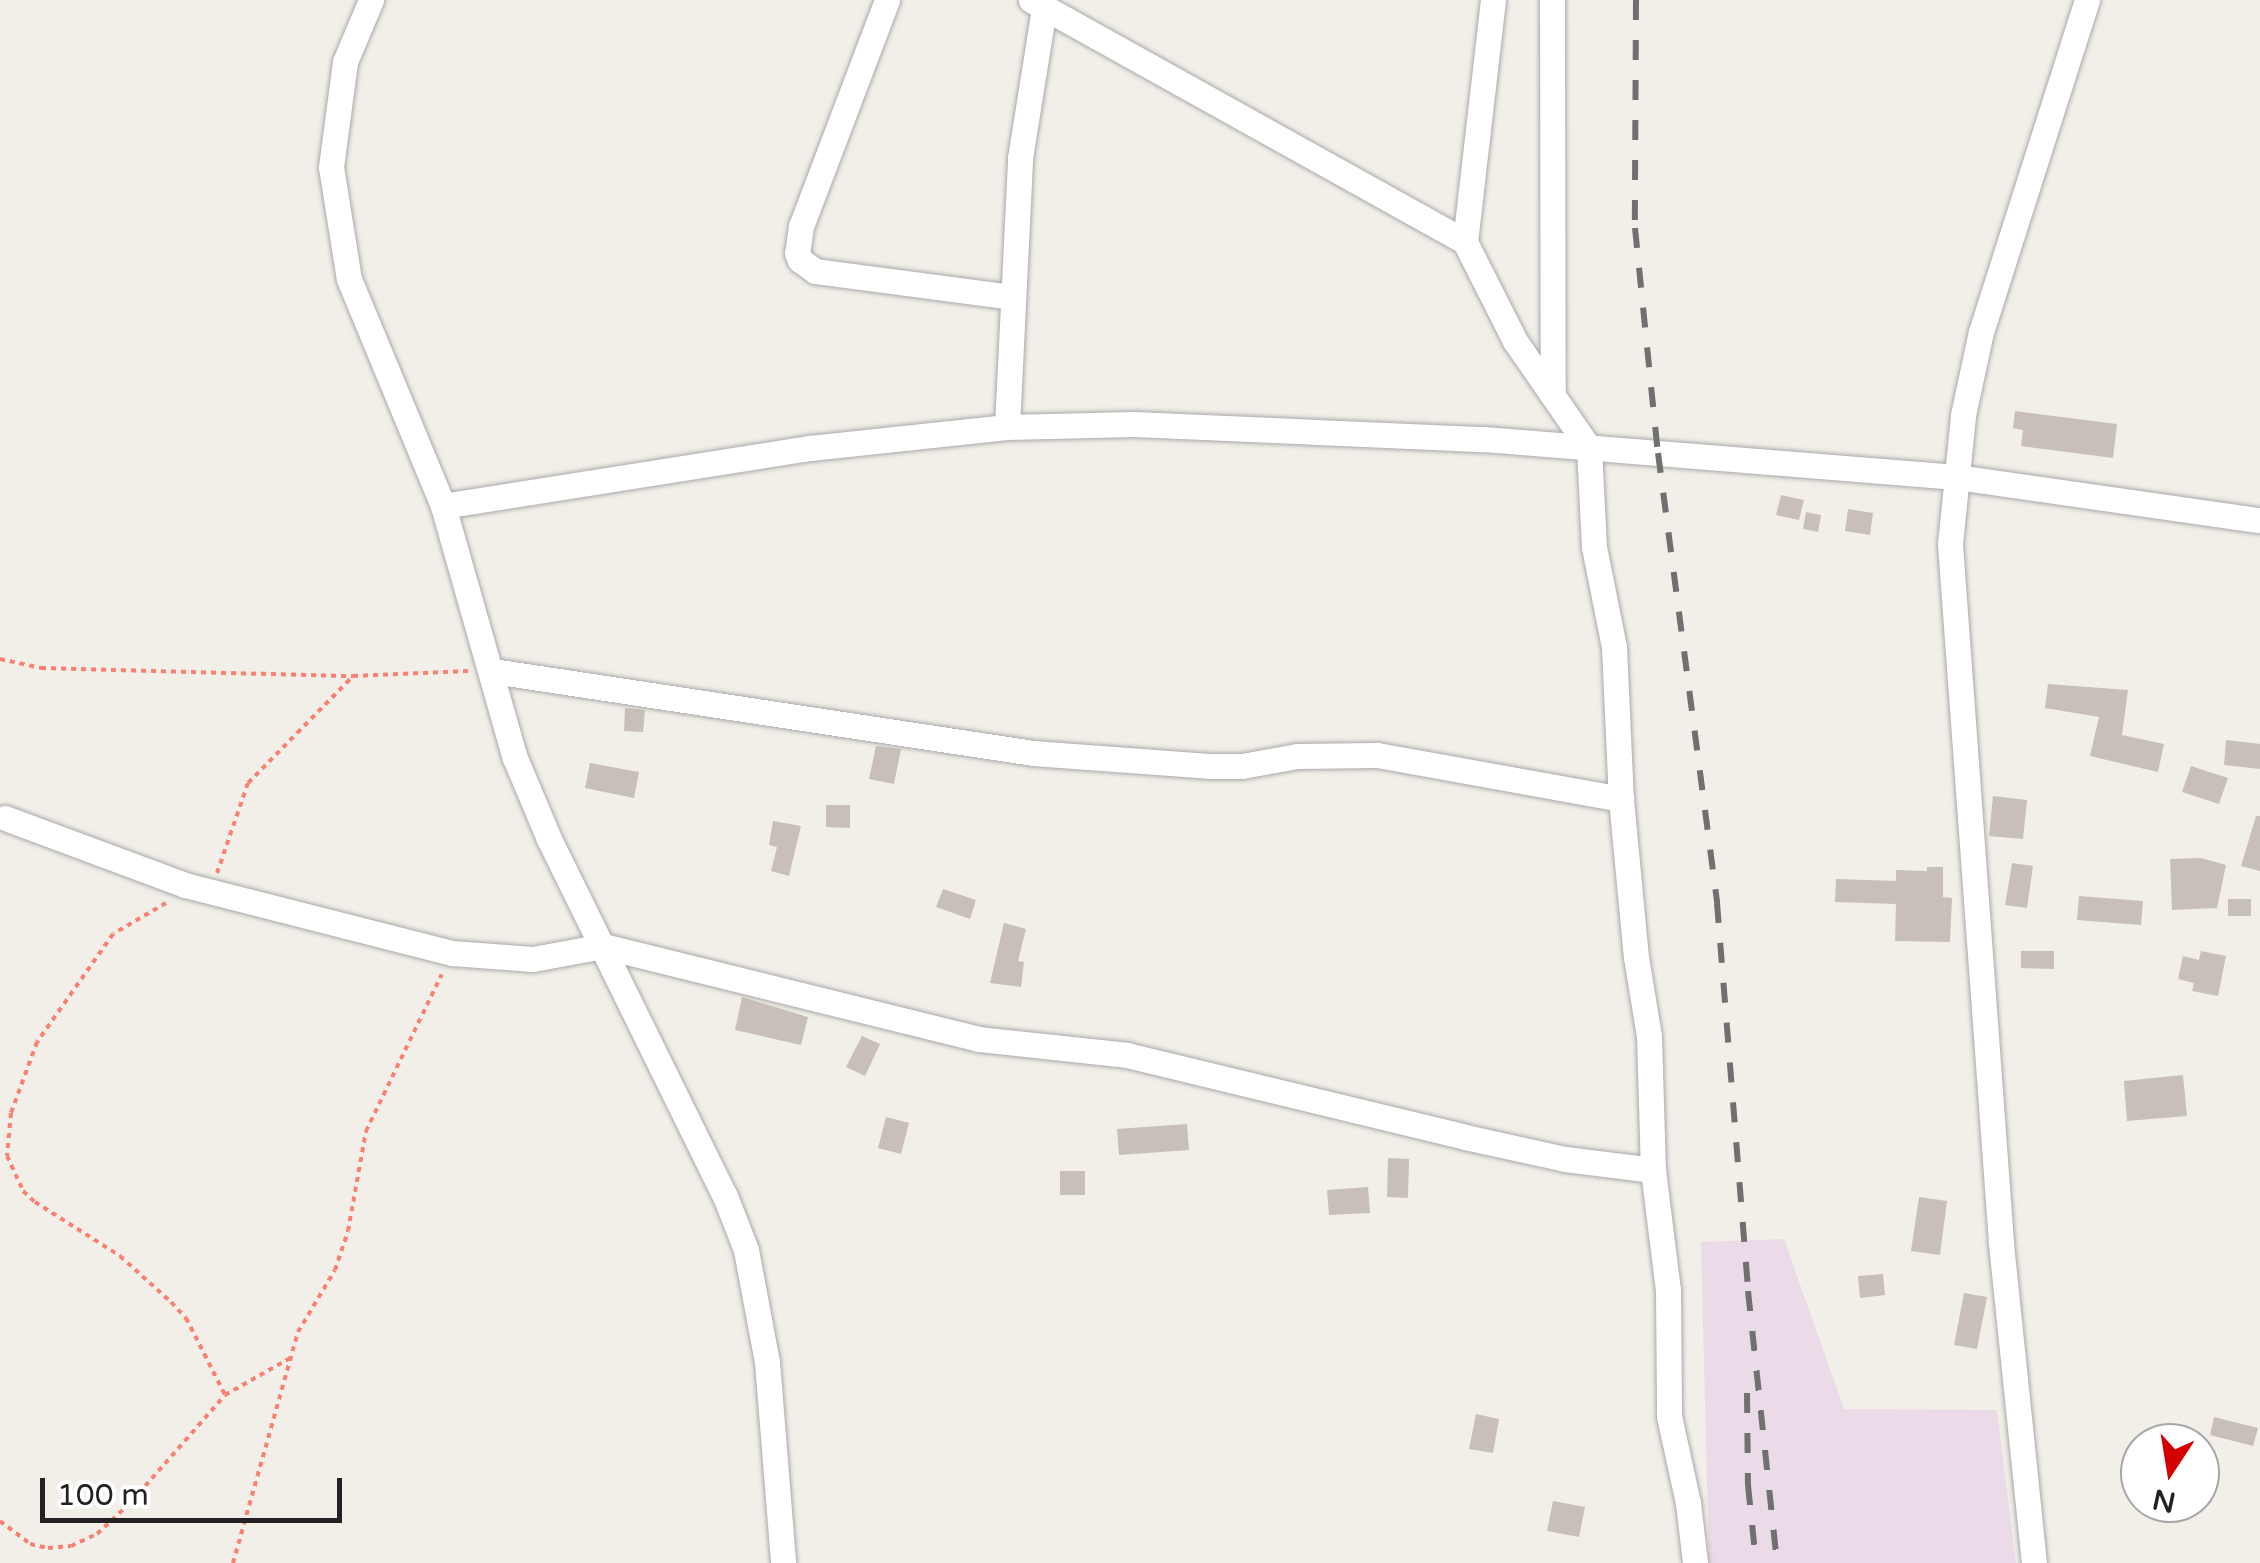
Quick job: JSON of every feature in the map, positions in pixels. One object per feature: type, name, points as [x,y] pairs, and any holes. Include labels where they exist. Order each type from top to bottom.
[{"type":"street","points":[[371,0],[346,62],[336,106],[331,167],[350,279],[443,506],[515,758],[549,839],[725,1196],[746,1250],[767,1362],[783,1563]]},
{"type":"street","points":[[887,0],[802,226],[796,252],[800,260],[815,270],[1012,297]]},
{"type":"street","points":[[1493,0],[1465,242],[1506,326],[1589,448],[1594,547],[1614,647],[1621,799],[1636,957],[1649,1036],[1652,1170],[1668,1290],[1669,1416],[1695,1563]]},
{"type":"street","points":[[1552,0],[1553,396]]},
{"type":"street","points":[[2034,1563],[2001,1242],[1950,544],[1956,477],[1981,332],[2087,0]]},
{"type":"street","points":[[1007,427],[1020,158],[1037,4],[1465,242]]},
{"type":"street","points":[[443,506],[810,448],[1007,427],[1278,428],[1956,477],[2260,520]]},
{"type":"street","points":[[492,671],[1032,754],[1210,766],[1242,766],[1297,756],[1377,754],[1621,799]]},
{"type":"street","points":[[5,818],[185,885],[452,953],[534,959],[603,946],[978,1040],[1126,1055],[1465,1138],[1565,1159],[1652,1170]]},
{"type":"path","points":[[0,659],[41,668],[353,676],[492,671]]},
{"type":"path","points":[[211,891],[248,784],[353,676]]},
{"type":"path","points":[[185,885],[162,906],[113,934],[37,1042],[6,1138],[7,1156],[23,1191],[120,1256],[171,1302],[193,1331],[225,1395]]},
{"type":"path","points":[[233,1563],[290,1358],[310,1309],[336,1270],[348,1231],[366,1131],[452,953]]},
{"type":"path","points":[[0,1521],[30,1544],[48,1548],[71,1546],[97,1534],[132,1501],[225,1395],[290,1358]]},
{"type":"shaded area","points":[[1784,1239],[1844,1409],[1997,1410],[2016,1563],[1709,1563],[1701,1242]]},
{"type":"building","points":[[2015,411],[2117,424],[2113,458],[2021,446],[2023,430],[2013,428]]},
{"type":"building","points":[[1781,495],[1804,500],[1799,520],[1776,515]]},
{"type":"building","points":[[1848,509],[1873,513],[1870,535],[1845,531]]},
{"type":"building","points":[[1806,512],[1821,515],[1818,532],[1803,529]]},
{"type":"building","points":[[2048,684],[2128,690],[2122,735],[2164,744],[2158,772],[2090,756],[2099,717],[2045,708]]},
{"type":"building","points":[[625,708],[645,710],[643,732],[624,731]]},
{"type":"building","points":[[2226,740],[2260,744],[2260,769],[2224,765]]},
{"type":"building","points":[[876,746],[901,749],[894,784],[869,779]]},
{"type":"building","points":[[590,763],[639,772],[634,798],[585,788]]},
{"type":"building","points":[[2191,766],[2228,778],[2219,804],[2182,792]]},
{"type":"building","points":[[1993,796],[2027,800],[2023,839],[1989,836]]},
{"type":"building","points":[[826,805],[850,805],[850,828],[826,827]]},
{"type":"building","points":[[2256,816],[2260,816],[2260,871],[2241,866]]},
{"type":"building","points":[[773,821],[801,826],[789,876],[771,871],[777,847],[769,845]]},
{"type":"building","points":[[2201,858],[2226,865],[2217,908],[2172,910],[2170,859]]},
{"type":"building","points":[[2012,863],[2033,866],[2027,908],[2005,905]]},
{"type":"building","points":[[1927,867],[1943,867],[1943,897],[1952,898],[1950,942],[1895,941],[1896,904],[1835,902],[1836,879],[1896,881],[1896,870],[1927,871]]},
{"type":"building","points":[[943,889],[976,900],[970,919],[936,907]]},
{"type":"building","points":[[2079,896],[2143,901],[2141,925],[2077,920]]},
{"type":"building","points":[[2228,899],[2251,899],[2251,916],[2228,916]]},
{"type":"building","points":[[1004,923],[1026,929],[1018,961],[1024,962],[1021,987],[990,983]]},
{"type":"building","points":[[2021,951],[2054,951],[2054,969],[2021,968]]},
{"type":"building","points":[[2201,951],[2226,956],[2218,996],[2192,991],[2194,983],[2178,979],[2183,956],[2199,960]]},
{"type":"building","points":[[742,997],[808,1017],[801,1045],[735,1030]]},
{"type":"building","points":[[862,1036],[880,1044],[865,1076],[846,1067]]},
{"type":"building","points":[[2183,1075],[2187,1116],[2127,1121],[2124,1081]]},
{"type":"building","points":[[886,1117],[909,1123],[901,1154],[878,1148]]},
{"type":"building","points":[[1187,1124],[1189,1150],[1119,1155],[1117,1129]]},
{"type":"building","points":[[1388,1158],[1409,1159],[1408,1198],[1387,1197]]},
{"type":"building","points":[[1060,1171],[1085,1171],[1085,1195],[1060,1195]]},
{"type":"building","points":[[1368,1187],[1370,1213],[1329,1215],[1327,1190]]},
{"type":"building","points":[[1919,1197],[1947,1201],[1940,1255],[1911,1251]]},
{"type":"building","points":[[1883,1274],[1885,1295],[1860,1298],[1858,1276]]},
{"type":"building","points":[[1964,1293],[1987,1297],[1977,1349],[1954,1345]]},
{"type":"building","points":[[1476,1414],[1499,1419],[1493,1453],[1469,1449]]},
{"type":"building","points":[[2214,1417],[2258,1428],[2253,1446],[2220,1438],[2220,1423],[2213,1423]]},
{"type":"building","points":[[1553,1501],[1585,1507],[1579,1537],[1547,1531]]},
{"type":"railway","points":[[1636,0],[1635,228],[1658,453],[1717,903],[1748,1291],[1777,1563]]},
{"type":"railway","points":[[1747,1393],[1748,1485],[1756,1563]]}]
